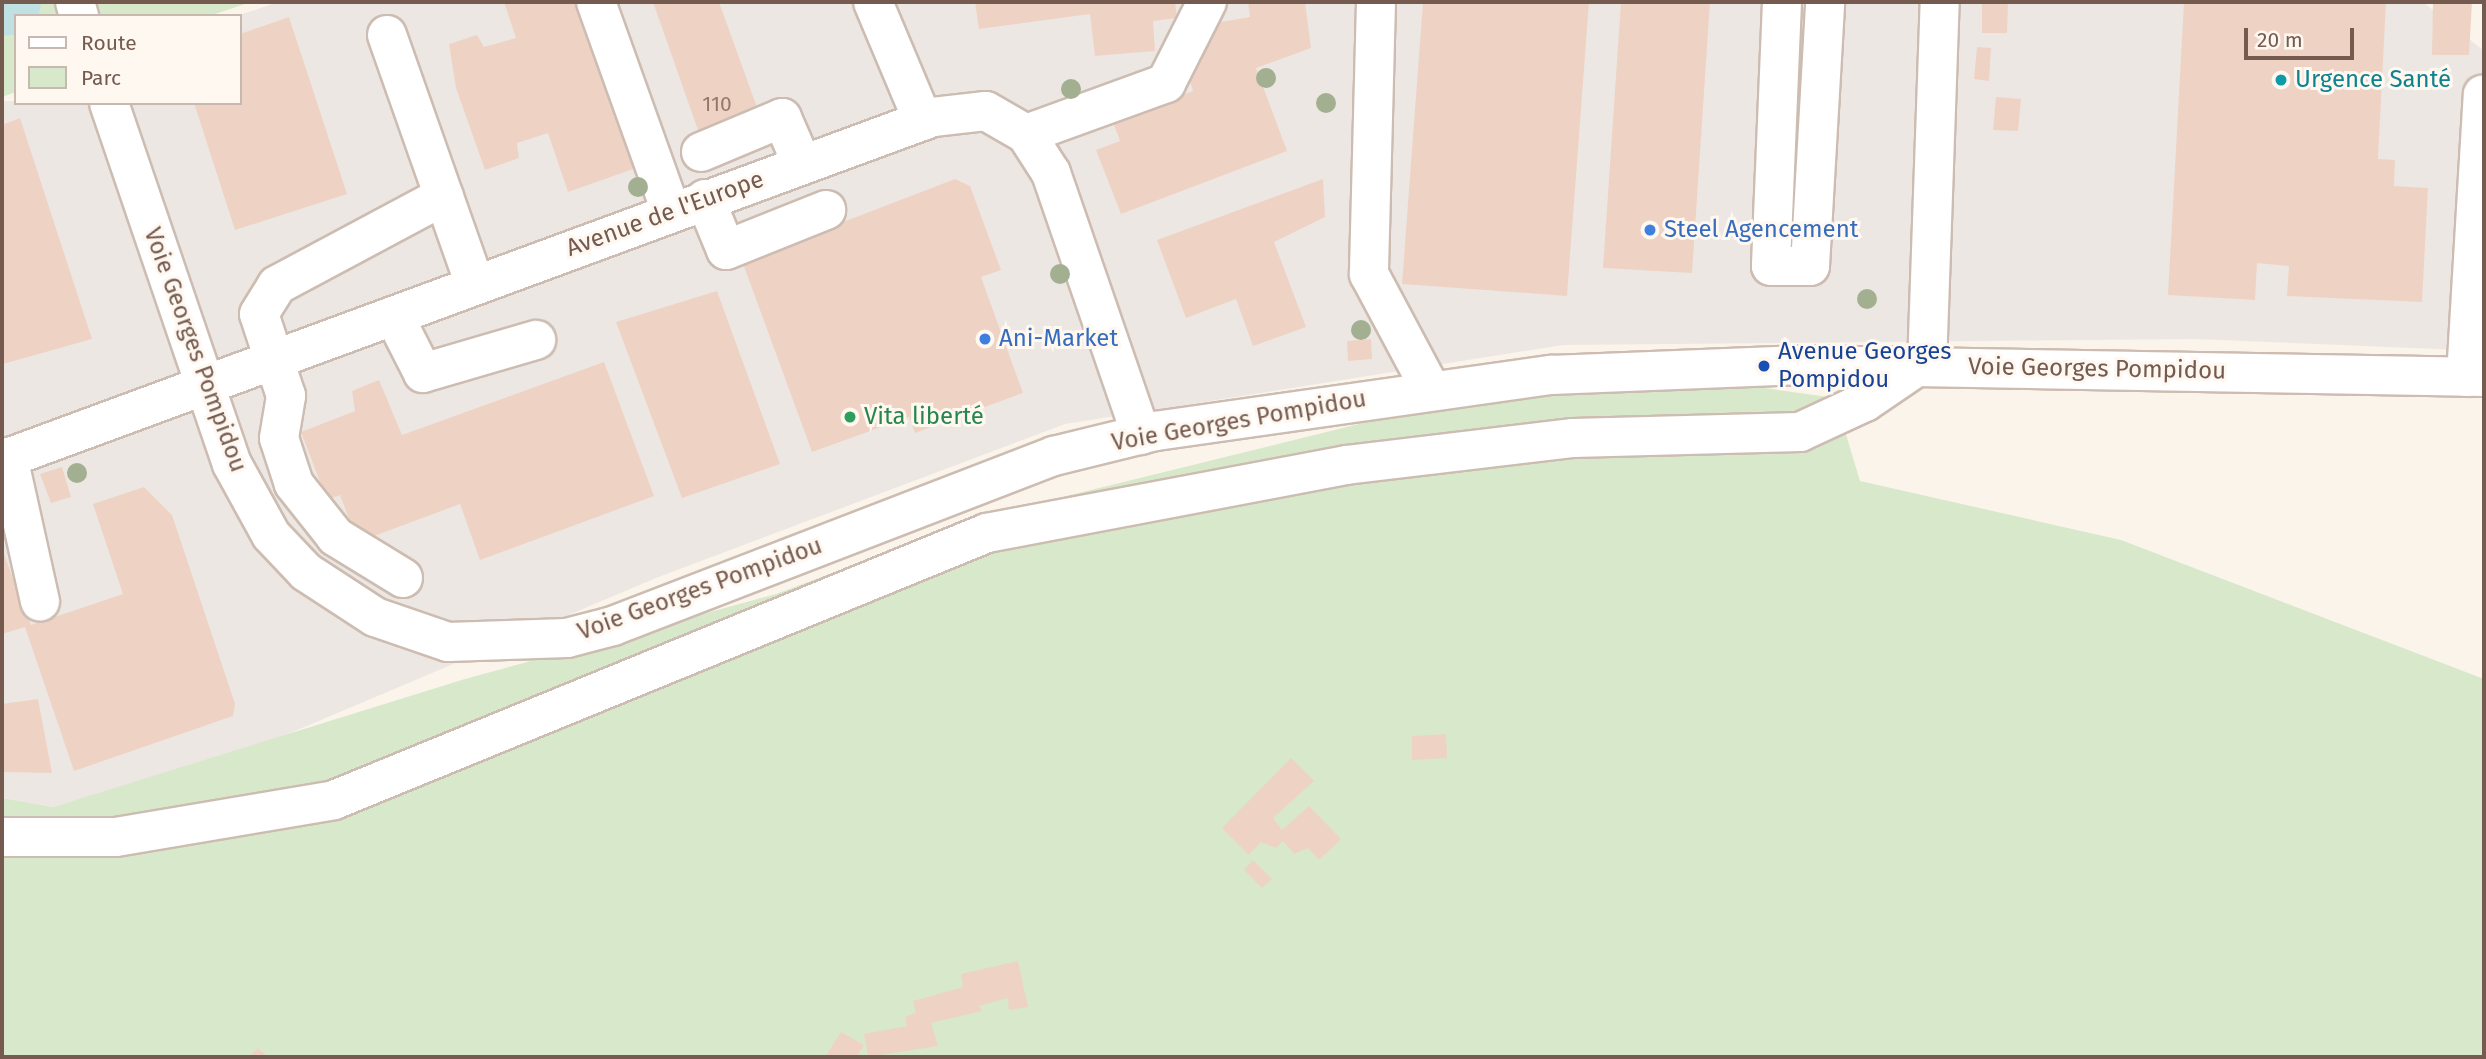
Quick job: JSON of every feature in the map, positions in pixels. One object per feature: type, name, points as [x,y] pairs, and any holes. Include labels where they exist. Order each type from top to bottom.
[{"type":"street","points":[[596,2],[688,205],[726,250],[827,210]]},
{"type":"street","points":[[873,2],[923,121]]},
{"type":"street","points":[[1026,134],[1166,83],[1207,2]]},
{"type":"street","points":[[1376,2],[1368,274],[1431,390]]},
{"type":"street","points":[[1782,2],[1771,266],[1810,266],[1825,2]]},
{"type":"street","points":[[2,837],[116,837],[334,800],[987,533],[1359,464],[1573,438],[1800,432],[1865,402],[1923,366],[1940,2]]},
{"type":"street","points":[[387,35],[475,285]]},
{"type":"street","points":[[2475,377],[2483,95]]},
{"type":"street","name":"Voie Georges Pompidou","points":[[110,105],[232,464],[279,544],[306,572],[375,617],[448,642],[567,638],[613,626],[1054,456],[1141,435],[1431,390],[1589,371],[1923,366],[2475,377]]},
{"type":"street","name":"Avenue de l'Europe","points":[[5,458],[206,387],[270,360],[923,121],[986,111],[1026,134],[1051,173],[1141,435]]},
{"type":"street","points":[[701,152],[782,118],[802,164]]},
{"type":"street","points":[[403,578],[336,537],[294,484],[279,438],[286,396],[270,360],[259,314],[278,285],[444,196]]},
{"type":"street","points":[[394,316],[423,373],[536,340]]},
{"type":"street","points":[[5,458],[40,601]]},
{"type":"shaded area","points":[[278,2],[2423,2],[2484,51],[2484,351],[2195,339],[1563,345],[1065,424],[656,578],[262,745],[53,807],[2,798],[2,101],[14,101],[14,105],[242,105],[242,14]]},
{"type":"green space","points":[[2,2],[251,2],[215,14],[14,14],[14,93],[2,97]]},
{"type":"green space","points":[[1750,386],[1835,398],[1860,481],[2121,540],[2484,679],[2484,1057],[2,1057],[2,798],[53,807],[465,679],[776,594],[982,517],[1383,418],[1557,393]]},
{"type":"building","points":[[504,2],[583,2],[639,167],[568,192],[548,133],[517,143],[519,158],[485,170],[456,88],[449,44],[477,35],[484,47],[516,38]]},
{"type":"building","points":[[653,2],[719,2],[759,113],[699,133]]},
{"type":"building","points":[[975,2],[1175,2],[1177,18],[1153,21],[1155,51],[1095,56],[1090,14],[979,29]]},
{"type":"building","points":[[1248,2],[1305,2],[1311,48],[1256,68],[1287,151],[1121,214],[1096,150],[1120,141],[1113,122],[1193,91],[1185,65],[1221,22],[1250,17]]},
{"type":"building","points":[[1423,2],[1589,2],[1567,296],[1402,284]]},
{"type":"building","points":[[1621,2],[1710,2],[1692,273],[1603,268]]},
{"type":"building","points":[[1982,2],[2008,2],[2007,33],[1982,33]]},
{"type":"building","name":"Urgence Santé","points":[[2184,2],[2386,2],[2378,159],[2395,160],[2394,186],[2428,188],[2422,302],[2287,296],[2289,266],[2257,263],[2255,300],[2168,295]]},
{"type":"building","points":[[2433,2],[2472,2],[2469,55],[2432,55]]},
{"type":"building","points":[[289,17],[347,194],[235,230],[195,105],[242,105],[242,33]]},
{"type":"building","points":[[1977,47],[1991,48],[1989,81],[1974,79]]},
{"type":"building","points":[[1996,97],[2021,99],[2018,131],[1993,130]]},
{"type":"building","points":[[20,118],[92,339],[3,364],[2,125]]},
{"type":"building","points":[[955,179],[970,186],[1001,270],[981,277],[1023,393],[915,433],[909,417],[812,452],[742,261]]},
{"type":"building","points":[[1323,179],[1325,217],[1274,242],[1306,327],[1253,346],[1236,299],[1186,318],[1157,240]]},
{"type":"building","points":[[717,291],[780,464],[682,498],[616,322]]},
{"type":"building","points":[[1371,339],[1372,359],[1348,361],[1347,341]]},
{"type":"building","points":[[604,362],[654,496],[480,560],[460,504],[358,542],[340,495],[327,500],[301,432],[355,411],[352,391],[379,380],[402,435]]},
{"type":"building","points":[[62,467],[71,497],[51,503],[40,474]]},
{"type":"building","points":[[144,487],[172,515],[235,704],[233,716],[74,771],[25,627],[2,634],[2,549],[31,625],[123,594],[93,504]]},
{"type":"building","points":[[38,699],[52,773],[2,772],[2,704]]},
{"type":"building","points":[[1446,734],[1447,758],[1412,760],[1412,736]]},
{"type":"building","points":[[1291,758],[1314,781],[1273,818],[1282,830],[1309,806],[1341,839],[1319,860],[1308,848],[1294,854],[1283,841],[1276,848],[1261,842],[1249,855],[1222,828]]},
{"type":"building","points":[[1253,860],[1272,879],[1262,888],[1244,870]]},
{"type":"building","points":[[1018,961],[1028,1007],[1009,1010],[1008,998],[979,1006],[982,1011],[931,1023],[938,1046],[868,1057],[864,1034],[907,1026],[905,1017],[916,1013],[913,1001],[963,987],[961,974]]},
{"type":"building","points":[[841,1032],[864,1045],[857,1057],[825,1057]]},
{"type":"building","points":[[258,1048],[268,1057],[249,1057]]},
{"type":"waterway","points":[[2,3],[8,2]]},
{"type":"place","name":"Urgence Santé","points":[[2281,80]]},
{"type":"place","name":"Steel Agencement","points":[[1650,230]]},
{"type":"place","name":"Ani-Market","points":[[985,339]]},
{"type":"place","name":"Avenue Georges Pompidou","points":[[1764,366]]},
{"type":"place","name":"Vita liberté","points":[[850,417]]}]
